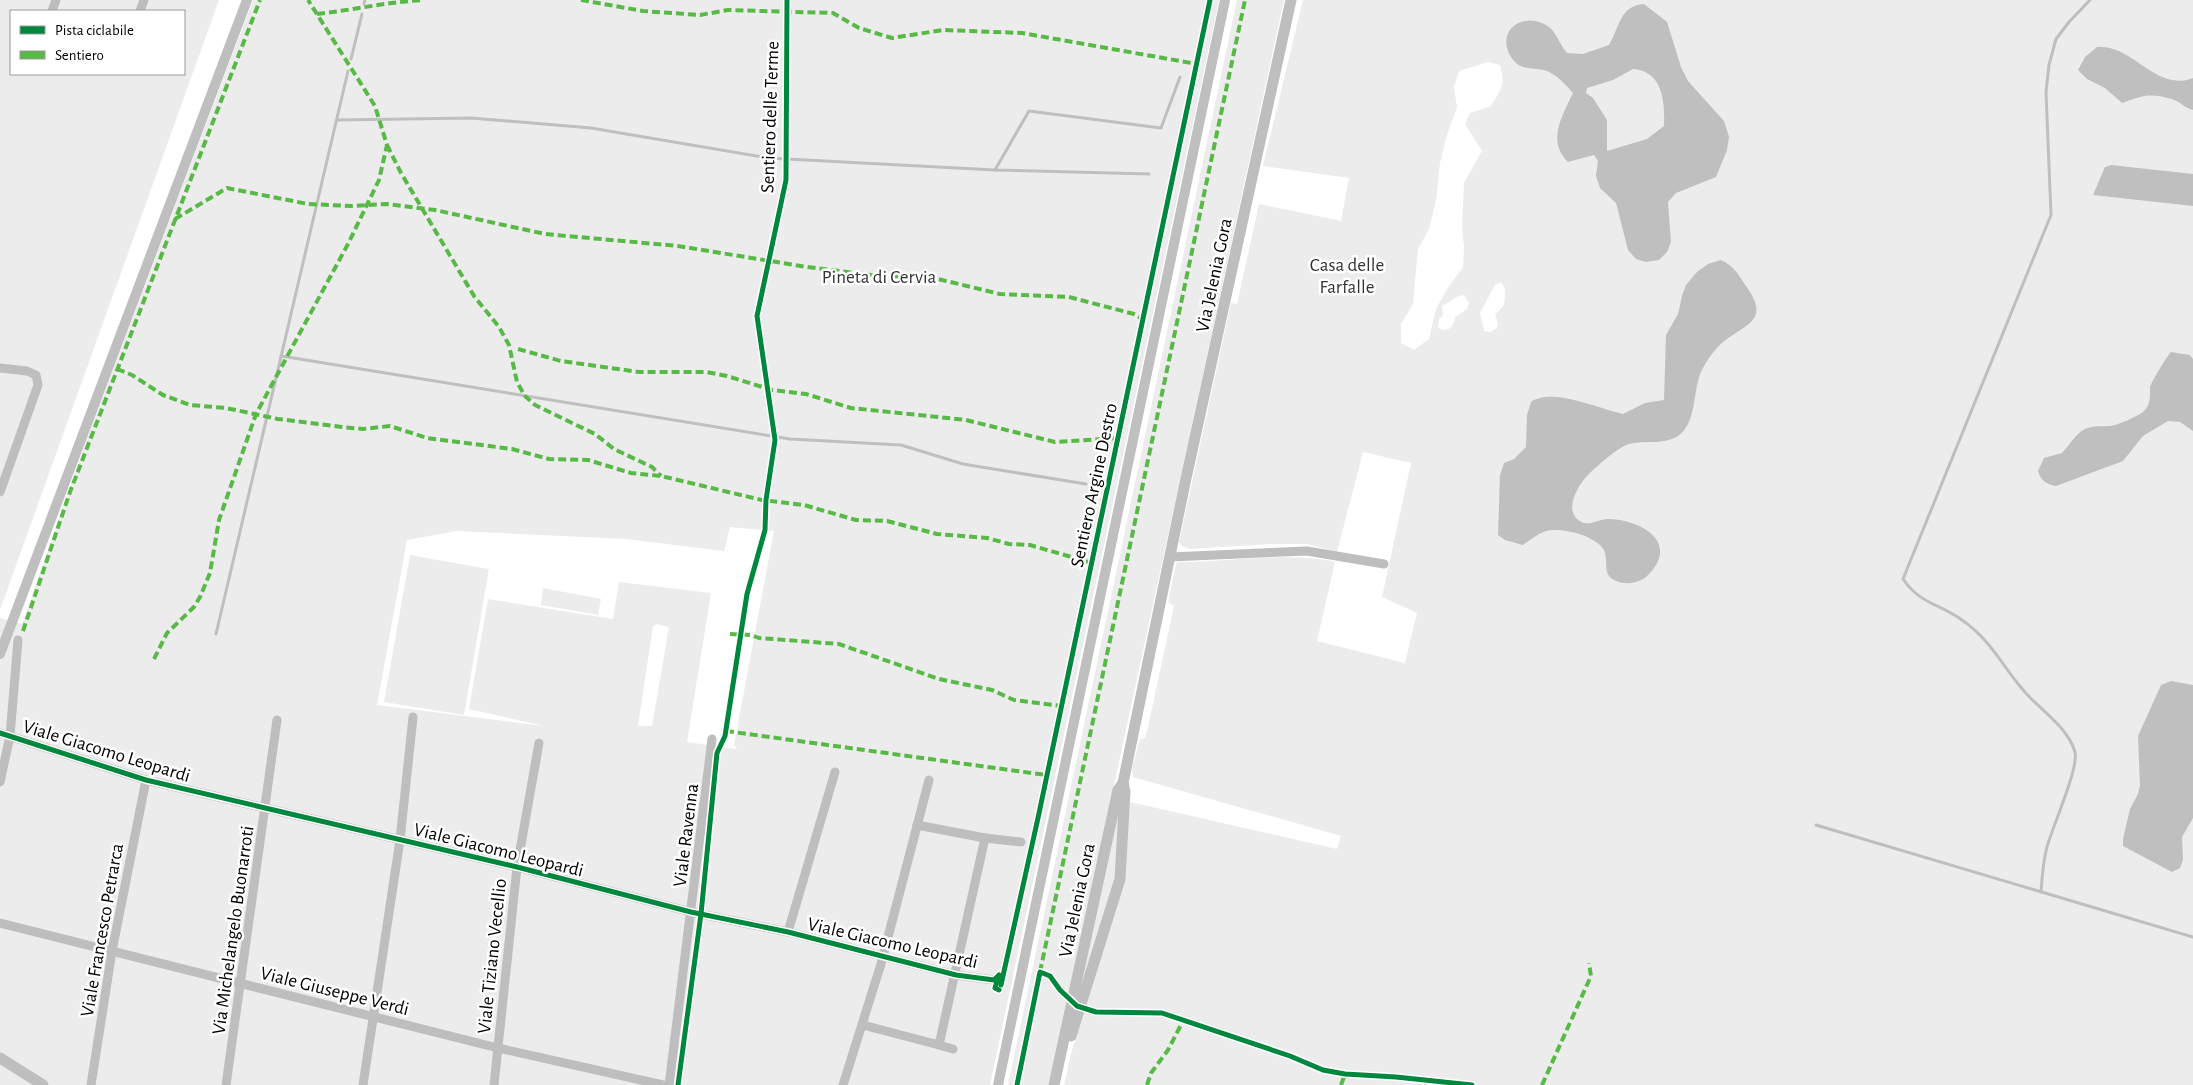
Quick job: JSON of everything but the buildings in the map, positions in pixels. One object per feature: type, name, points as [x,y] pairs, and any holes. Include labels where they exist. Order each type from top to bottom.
[{"type":"street","name":"Via Jelenia Gora","points":[[1054,1085],[1118,790],[1123,783],[1291,0]]},
{"type":"street","points":[[0,368],[27,371],[36,375],[38,385],[0,492]]},
{"type":"street","points":[[1170,557],[1307,551],[1384,564]]},
{"type":"street","points":[[0,782],[10,736],[18,640]]},
{"type":"street","points":[[363,1085],[400,840],[413,717]]},
{"type":"street","name":"Via Michelangelo Buonarroti","points":[[226,1085],[278,720]]},
{"type":"street","name":"Viale Giacomo Leopardi","points":[[0,733],[146,780],[517,867],[691,912],[788,932],[882,958],[956,975],[994,980]]},
{"type":"street","name":"Viale Ravenna","points":[[669,1085],[712,738]]},
{"type":"street","name":"Viale Tiziano Vecellio","points":[[494,1085],[517,867],[539,743]]},
{"type":"street","points":[[788,932],[835,772]]},
{"type":"street","name":"Viale Francesco Petrarca","points":[[91,1085],[112,951],[146,780]]},
{"type":"street","points":[[843,1085],[863,1025],[882,958],[929,780]]},
{"type":"street","name":"Via Jelenia Gora","points":[[1054,1085],[1120,879],[1125,792],[1123,783]]},
{"type":"street","points":[[917,825],[985,838],[1021,842]]},
{"type":"street","points":[[940,1046],[985,838]]},
{"type":"street","name":"Viale Giuseppe Verdi","points":[[0,923],[498,1048],[663,1085]]},
{"type":"street","points":[[863,1025],[953,1049]]},
{"type":"street","points":[[0,1058],[44,1085]]},
{"type":"green space","points":[[0,0],[219,0],[0,610]]},
{"type":"green space","name":"Pineta di Cervia","points":[[253,0],[1219,0],[990,1085],[0,1085],[0,618],[22,624],[85,444]],"holes":[[[730,527],[774,531],[734,745],[737,749],[687,742],[711,593],[619,582],[613,619],[488,599],[469,709],[544,726],[377,705],[407,540],[456,531],[626,539],[724,551]],[[657,624],[669,627],[652,726],[638,726],[653,626]]]},
{"type":"green space","points":[[1237,0],[1284,0],[1049,1085],[1008,1085]]},
{"type":"green space","name":"Casa delle Farfalle","points":[[1303,0],[2193,0],[2193,1085],[1064,1085],[1070,1057],[1125,877],[1130,802],[1337,849],[1341,836],[1133,777],[1132,768],[1140,739],[1145,738],[1148,727],[1174,606],[1168,602],[1176,564],[1179,562],[1275,557],[1313,558],[1335,562],[1317,641],[1405,663],[1417,613],[1382,597],[1411,463],[1363,452],[1337,552],[1307,544],[1270,544],[1190,549],[1182,546],[1179,542],[1231,303],[1237,304],[1259,204],[1341,221],[1349,178],[1263,166]],"holes":[[[1488,62],[1500,65],[1503,77],[1500,91],[1491,106],[1470,113],[1465,124],[1482,151],[1464,183],[1463,267],[1447,289],[1436,309],[1429,339],[1414,350],[1401,343],[1401,324],[1413,304],[1418,249],[1429,229],[1436,200],[1440,163],[1446,138],[1457,107],[1454,87],[1459,71]],[[1501,282],[1505,288],[1504,303],[1495,314],[1498,323],[1497,328],[1490,332],[1484,331],[1480,313],[1495,285]],[[1464,295],[1469,303],[1467,309],[1455,317],[1453,324],[1447,330],[1438,328],[1439,319],[1443,315],[1442,306]]]},
{"type":"green space","points":[[410,555],[489,569],[464,715],[384,702]]},
{"type":"green space","points":[[543,588],[601,599],[598,615],[541,605]]},
{"type":"green space","points":[[1122,791],[1115,882],[1069,1034]]},
{"type":"shaded area","points":[[1644,4],[1667,22],[1681,67],[1688,81],[1724,121],[1729,137],[1727,150],[1716,177],[1676,193],[1668,202],[1671,242],[1667,252],[1659,260],[1646,262],[1636,259],[1628,250],[1616,203],[1600,188],[1596,176],[1598,161],[1594,155],[1568,162],[1561,154],[1558,145],[1558,128],[1573,93],[1561,80],[1551,73],[1525,68],[1517,64],[1508,52],[1506,43],[1512,28],[1518,23],[1536,21],[1552,30],[1567,53],[1583,54],[1609,45],[1625,13],[1636,6]],"holes":[[[1633,69],[1651,75],[1660,89],[1664,107],[1664,126],[1647,139],[1607,151],[1607,120],[1593,98],[1586,93],[1587,88],[1613,80]]]},
{"type":"shaded area","points":[[2097,47],[2110,48],[2122,53],[2167,79],[2180,81],[2193,78],[2193,110],[2175,100],[2157,96],[2142,97],[2122,103],[2105,88],[2087,79],[2078,70],[2085,57]]},
{"type":"shaded area","points":[[2111,165],[2193,174],[2193,206],[2093,195],[2105,167]]},
{"type":"shaded area","points":[[1721,260],[1735,271],[1743,282],[1753,298],[1756,315],[1746,326],[1722,343],[1706,363],[1699,378],[1692,414],[1684,430],[1678,436],[1665,441],[1639,442],[1622,447],[1587,476],[1579,486],[1573,500],[1573,514],[1584,523],[1606,519],[1622,520],[1644,529],[1653,536],[1659,544],[1660,553],[1656,564],[1647,576],[1633,583],[1623,583],[1613,579],[1609,576],[1606,567],[1604,550],[1593,540],[1577,533],[1560,530],[1546,531],[1523,545],[1505,540],[1498,535],[1500,475],[1504,463],[1514,459],[1526,447],[1527,415],[1531,402],[1540,398],[1563,398],[1623,414],[1645,403],[1664,400],[1666,335],[1678,314],[1686,285],[1697,272],[1708,264]]},
{"type":"shaded area","points":[[2171,352],[2190,355],[2193,359],[2193,431],[2180,422],[2168,421],[2143,436],[2123,461],[2056,486],[2042,480],[2038,471],[2044,458],[2062,453],[2082,431],[2092,427],[2115,425],[2143,412],[2149,403],[2151,384]]},
{"type":"shaded area","points":[[2171,681],[2193,685],[2193,818],[2182,837],[2183,860],[2180,868],[2172,872],[2123,846],[2130,809],[2138,794],[2140,785],[2138,736],[2161,685]]},
{"type":"waterway","points":[[0,654],[247,0]]},
{"type":"waterway","points":[[364,4],[365,0]]},
{"type":"waterway","points":[[998,1085],[1225,0]]},
{"type":"waterway","points":[[2041,892],[2047,847],[2073,771],[2075,752],[2060,727],[2016,682],[1981,636],[1962,620],[1916,594],[1903,579],[2051,215],[2046,92],[2049,65],[2056,39],[2090,0]]},
{"type":"waterway","points":[[351,59],[362,14]]},
{"type":"waterway","points":[[216,634],[348,71]]},
{"type":"waterway","points":[[995,170],[1029,111],[1161,128],[1180,77]]},
{"type":"waterway","points":[[337,120],[471,118],[591,128],[768,158],[995,170],[1149,174]]},
{"type":"waterway","points":[[281,356],[790,439],[901,445],[963,464],[1086,484]]},
{"type":"waterway","points":[[1816,825],[2193,937]]},
{"type":"marked path","points":[[23,631],[70,492],[260,0]]},
{"type":"marked path","points":[[154,659],[167,633],[194,607],[200,597],[210,573],[219,520],[256,414],[348,244],[379,180],[387,145],[375,106],[308,0]]},
{"type":"marked path","points":[[317,14],[396,2],[423,0]]},
{"type":"marked path","points":[[581,0],[643,11],[700,15],[728,10],[833,13],[859,28],[892,38],[943,30],[1022,33],[1197,64]]},
{"type":"marked path","points":[[1040,972],[1245,0]]},
{"type":"marked path","points":[[387,145],[401,173],[474,296],[499,327],[509,345],[517,382],[525,396],[535,405],[595,434],[614,449],[652,467],[661,476]]},
{"type":"marked path","points":[[175,219],[227,188],[308,204],[351,206],[386,204],[435,210],[545,234],[678,246],[807,267],[871,275],[934,278],[1000,294],[1069,297],[1134,314],[1144,320]]},
{"type":"marked path","points":[[518,349],[561,361],[639,372],[706,372],[727,376],[772,390],[806,394],[851,408],[966,420],[1055,442],[1118,438]]},
{"type":"marked path","points":[[117,369],[132,375],[163,395],[190,405],[226,408],[278,419],[342,427],[363,429],[390,426],[427,438],[512,449],[549,459],[588,460],[631,473],[661,476],[762,500],[804,505],[856,520],[887,521],[937,534],[987,538],[1009,544],[1030,545],[1092,563]]},
{"type":"marked path","points":[[730,634],[839,644],[939,679],[992,690],[1014,700],[1062,706]]},
{"type":"marked path","points":[[726,731],[1046,775]]},
{"type":"marked path","points":[[1542,1085],[1591,976],[1589,963]]},
{"type":"marked path","points":[[1147,1085],[1151,1073],[1168,1050],[1183,1021]]},
{"type":"marked path","points":[[1341,1085],[1345,1074]]},
{"type":"cycle path","name":"Sentiero delle Terme","points":[[678,1085],[701,914],[717,753],[725,736],[747,594],[765,530],[766,500],[775,440],[757,316],[786,180],[787,0]]},
{"type":"cycle path","name":"Sentiero Argine Destro","points":[[1001,985],[1038,818],[1210,0]]},
{"type":"cycle path","points":[[0,733],[146,780],[517,867],[691,912],[788,932],[956,975],[994,980],[999,975],[995,988],[999,990]]},
{"type":"cycle path","points":[[1017,1085],[1040,972],[1050,976],[1060,990],[1077,1006],[1096,1012],[1162,1013],[1290,1056],[1323,1070],[1345,1074],[1472,1085]]}]
